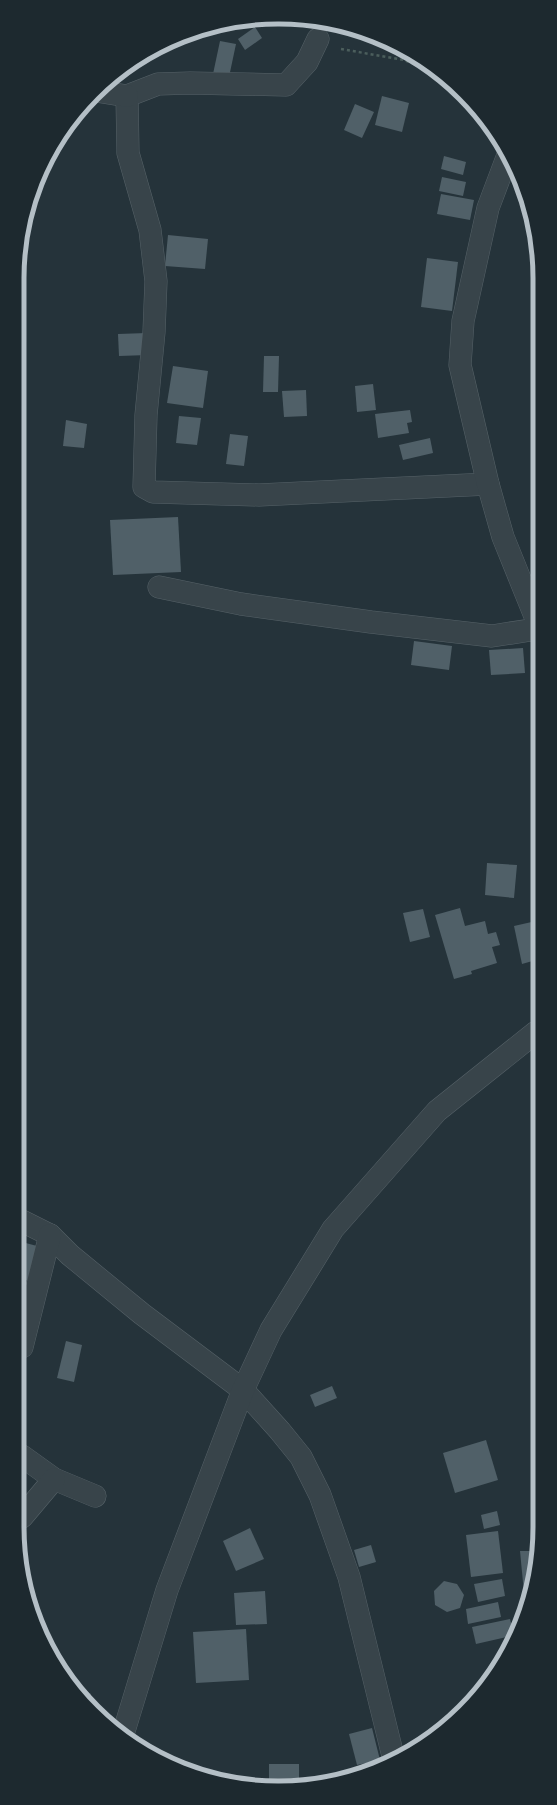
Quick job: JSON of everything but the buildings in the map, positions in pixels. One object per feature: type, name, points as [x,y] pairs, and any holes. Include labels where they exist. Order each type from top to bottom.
[{"type":"street","points":[[105,93],[127,96],[158,84],[190,83],[286,85],[307,62],[318,39]]},
{"type":"street","points":[[127,96],[128,153],[150,230],[156,280],[154,332],[146,415],[144,487],[154,492],[259,495],[488,484]]},
{"type":"street","points":[[505,163],[488,208],[463,321],[460,365],[488,484],[503,537],[533,611]]},
{"type":"street","points":[[159,586],[241,604],[371,622],[492,636],[533,630]]},
{"type":"street","points":[[125,1729],[167,1590],[243,1390],[271,1330],[333,1229],[437,1112],[533,1034]]},
{"type":"street","points":[[24,1222],[50,1235],[70,1255],[142,1314],[243,1390],[301,1457],[320,1495],[349,1577],[393,1754]]},
{"type":"street","points":[[24,1339],[50,1235]]},
{"type":"street","points":[[24,1457],[54,1479],[95,1496]]},
{"type":"street","points":[[24,1515],[54,1479]]},
{"type":"path","points":[[318,39],[336,48],[404,60],[417,65]]}]
